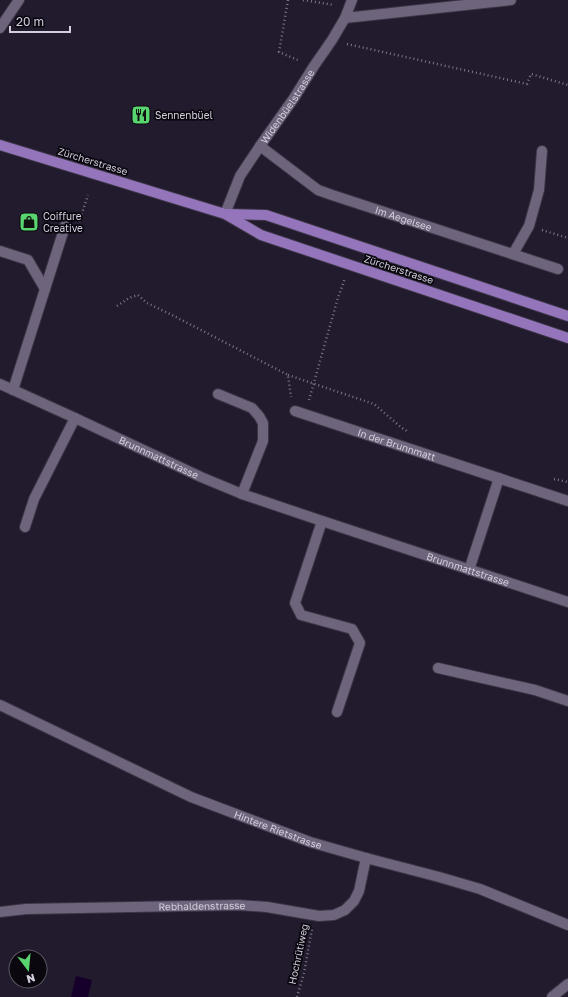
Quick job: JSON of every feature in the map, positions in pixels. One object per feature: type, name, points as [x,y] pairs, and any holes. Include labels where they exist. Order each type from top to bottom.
[{"type":"main road","name":"Zürcherstrasse","points":[[0,145],[225,214],[261,235],[568,338]]},
{"type":"main road","name":"Zürcherstrasse","points":[[225,214],[266,215],[568,316]]},
{"type":"street","points":[[0,28],[19,0]]},
{"type":"street","name":"Widenbüelstrasse","points":[[225,214],[240,176],[332,40],[345,18],[352,0]]},
{"type":"street","points":[[345,18],[511,0]]},
{"type":"street","name":"Im Aegelsee","points":[[260,146],[318,190],[558,268]]},
{"type":"street","points":[[513,254],[529,226],[539,190],[542,151]]},
{"type":"street","points":[[13,390],[66,226]]},
{"type":"street","points":[[0,251],[28,260],[45,289]]},
{"type":"street","name":"Brunnmattstrasse","points":[[0,384],[201,477],[242,494],[568,602]]},
{"type":"street","points":[[218,394],[252,408],[263,423],[263,441],[242,494]]},
{"type":"street","name":"In der Brunnmatt","points":[[295,411],[568,501]]},
{"type":"street","points":[[25,527],[34,499],[75,418]]},
{"type":"street","points":[[468,570],[499,478]]},
{"type":"street","points":[[322,521],[295,603],[301,615],[352,629],[360,643],[337,712]]},
{"type":"street","points":[[438,668],[535,690],[568,701]]},
{"type":"street","name":"Hintere Rietstrasse","points":[[0,705],[192,797],[310,842],[480,889],[568,925]]},
{"type":"street","name":"Rebhaldenstrasse","points":[[0,912],[26,909],[238,905],[267,907],[319,916],[334,915],[345,910],[354,901],[359,890],[366,858]]},
{"type":"street","points":[[552,997],[568,984]]},
{"type":"path","points":[[288,0],[280,52],[302,61]]},
{"type":"path","points":[[303,0],[338,6]]},
{"type":"path","points":[[343,43],[527,84],[531,74],[568,85]]},
{"type":"path","points":[[529,226],[568,238]]},
{"type":"path","points":[[305,414],[345,277]]},
{"type":"path","points":[[117,306],[129,298],[138,295],[147,304],[172,315],[288,376],[374,404],[402,428],[408,431]]},
{"type":"path","points":[[288,376],[291,398],[295,411]]},
{"type":"path","points":[[548,478],[568,482]]},
{"type":"path","name":"Hochrütiweg","points":[[297,997],[304,973],[315,915]]},
{"type":"shaded area","points":[[76,976],[92,980],[88,997],[71,997]]},
{"type":"place","name":"Sennenbüel","points":[[141,115]]},
{"type":"place","name":"Coiffure Creative","points":[[29,222]]}]
